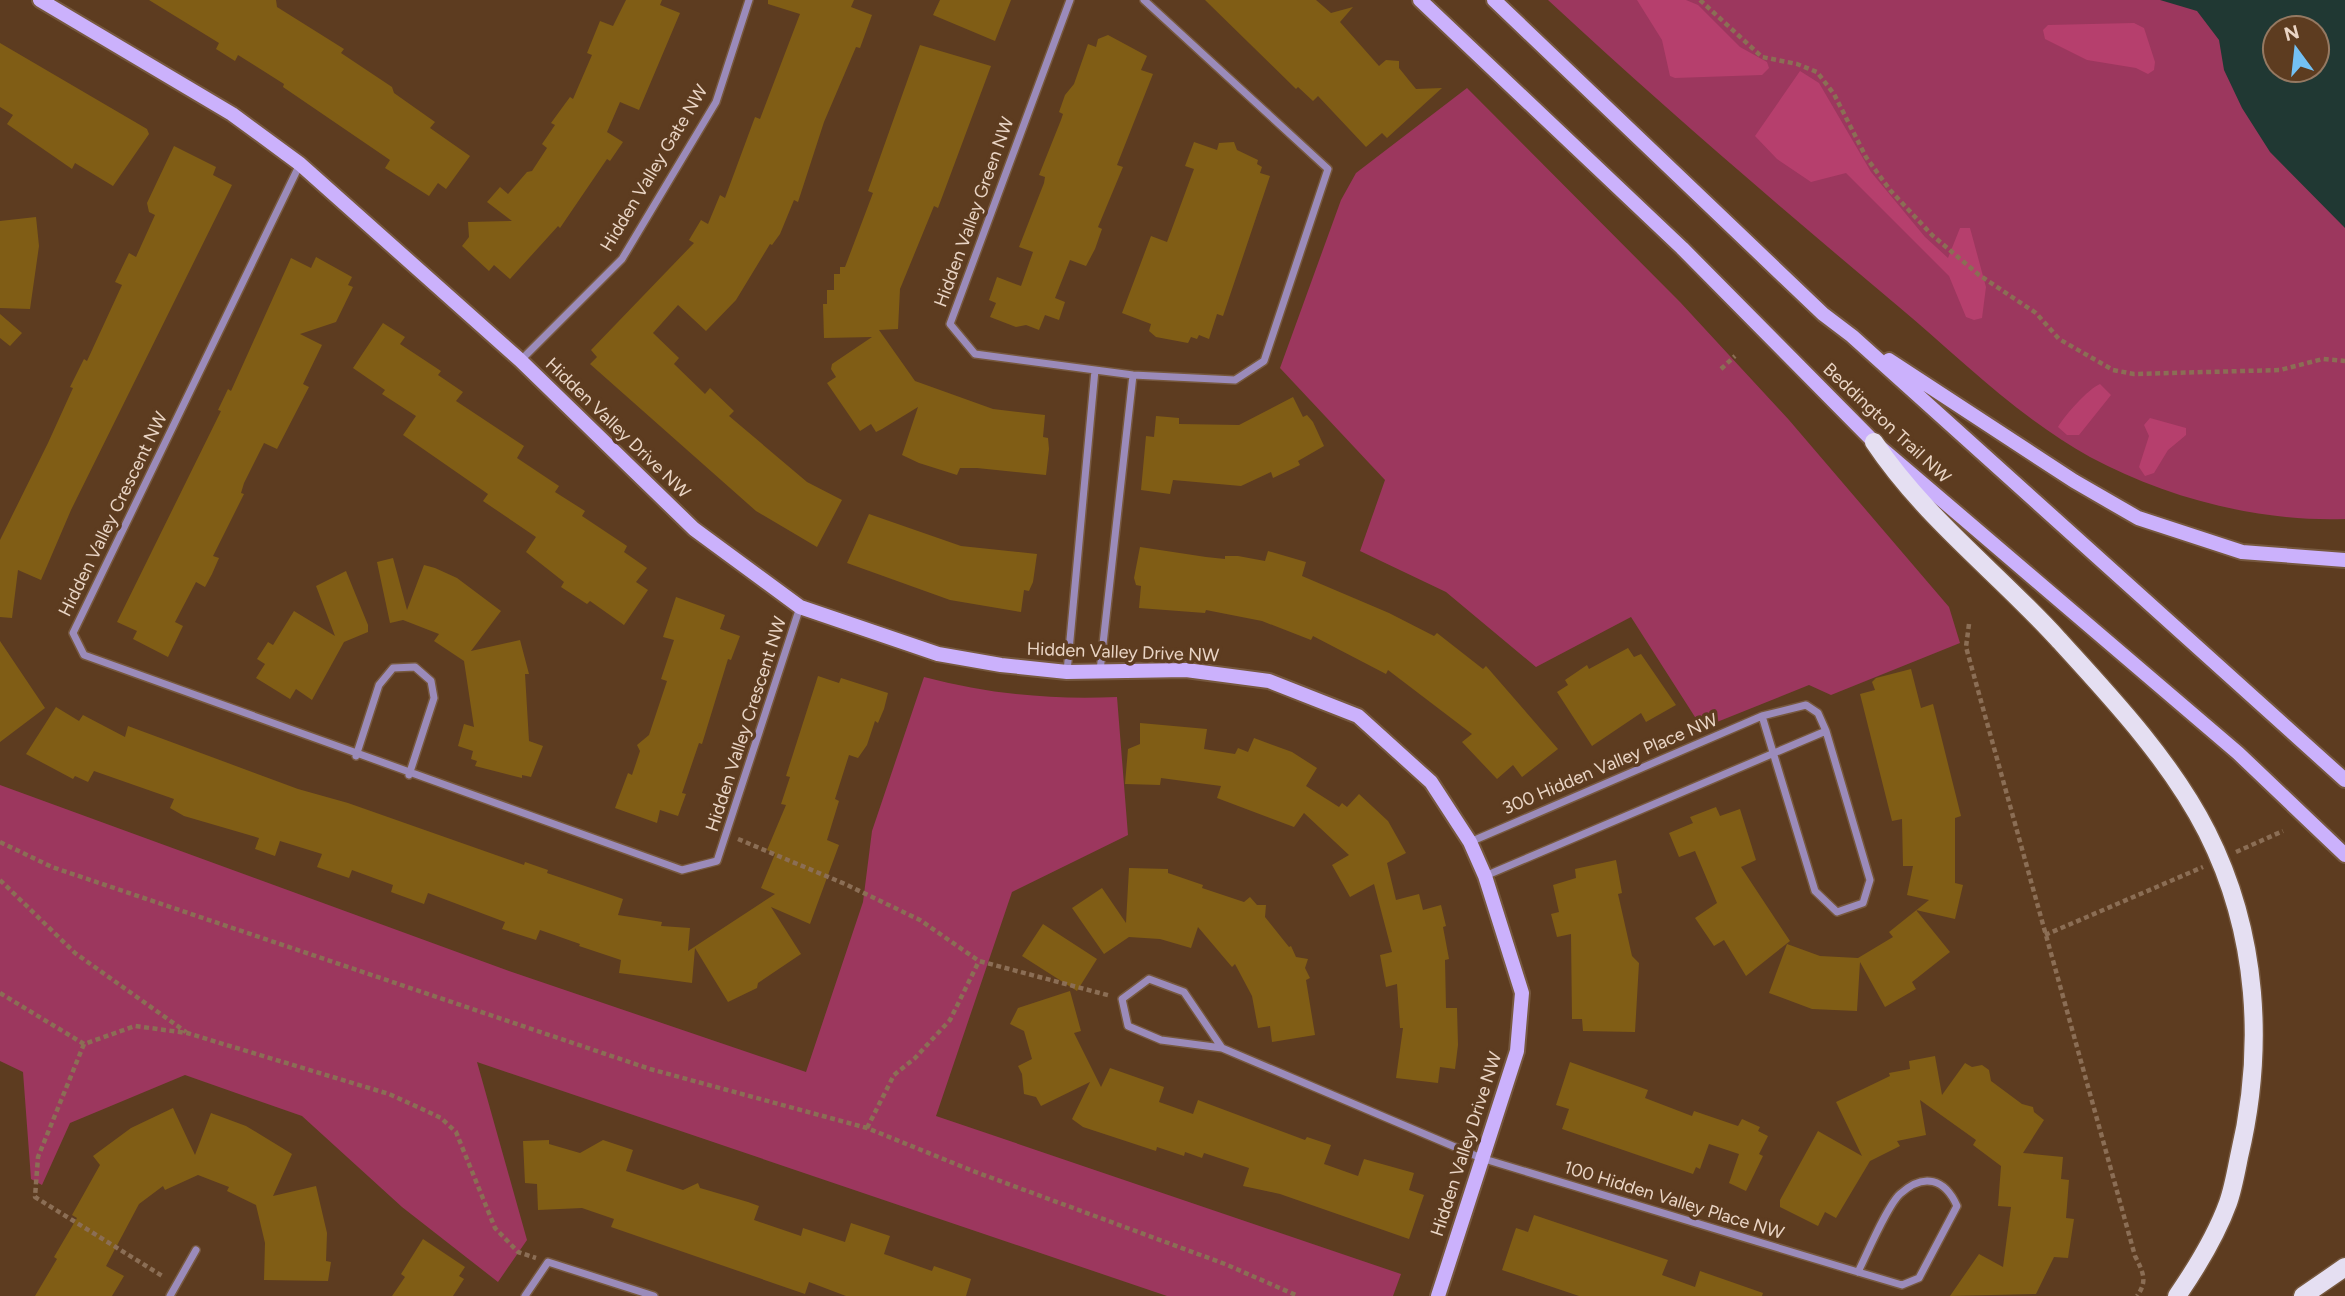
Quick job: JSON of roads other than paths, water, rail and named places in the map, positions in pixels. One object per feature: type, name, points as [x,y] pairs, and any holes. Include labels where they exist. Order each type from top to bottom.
[{"type":"main road","name":"Hidden Valley Drive NW","points":[[40,0],[232,114],[300,164],[520,360],[694,529],[800,607],[938,654],[1001,665],[1067,672],[1186,670],[1269,681],[1359,716],[1431,782],[1470,842],[1485,876],[1522,993],[1517,1051],[1438,1296]]},
{"type":"main road","name":"Beddington Trail NW","points":[[1420,0],[1682,248],[1874,442],[2238,753],[2345,855]]},
{"type":"main road","points":[[1494,0],[1823,314],[1852,336],[2074,481],[2138,518],[2242,552],[2345,560]]},
{"type":"main road","points":[[1852,336],[2345,780]]},
{"type":"main road","points":[[1874,442],[1896,475],[2058,639],[2136,730],[2181,789],[2220,859],[2237,910],[2250,966],[2256,1047],[2251,1109],[2228,1202],[2200,1262],[2177,1296]]},
{"type":"main road","points":[[2303,1296],[2345,1267]]},
{"type":"street","name":"Hidden Valley Gate NW","points":[[520,360],[622,258],[716,102],[749,0]]},
{"type":"street","name":"Hidden Valley Green NW","points":[[1070,0],[950,324],[975,354],[1133,374],[1235,380],[1264,361],[1328,170],[1144,0]]},
{"type":"street","name":"Hidden Valley Crescent NW","points":[[300,164],[73,633],[84,655],[356,756],[682,870],[718,861],[800,607]]},
{"type":"street","points":[[1067,672],[1095,370]]},
{"type":"street","points":[[1100,671],[1133,374]]},
{"type":"street","points":[[356,756],[379,685],[393,668],[415,667],[431,681],[434,698],[409,775]]},
{"type":"street","name":"300 Hidden Valley Place NW","points":[[1470,842],[1762,716],[1805,705],[1818,713],[1826,730],[1870,880],[1863,903],[1837,912],[1815,891],[1762,716]]},
{"type":"street","points":[[1485,876],[1826,730]]},
{"type":"street","name":"100 Hidden Valley Place NW","points":[[1222,1048],[1184,992],[1149,979],[1122,999],[1128,1026],[1161,1041],[1222,1048],[1481,1158],[1858,1272],[1902,1285],[1919,1278],[1957,1206],[1950,1191],[1937,1182],[1924,1181],[1898,1195],[1858,1272]]},
{"type":"street","points":[[170,1296],[196,1250]]},
{"type":"street","points":[[526,1296],[548,1262],[654,1296]]},
{"type":"water","points":[[2160,0],[2345,0],[2345,228],[2270,152],[2242,108],[2224,70],[2219,40],[2197,11]]}]
